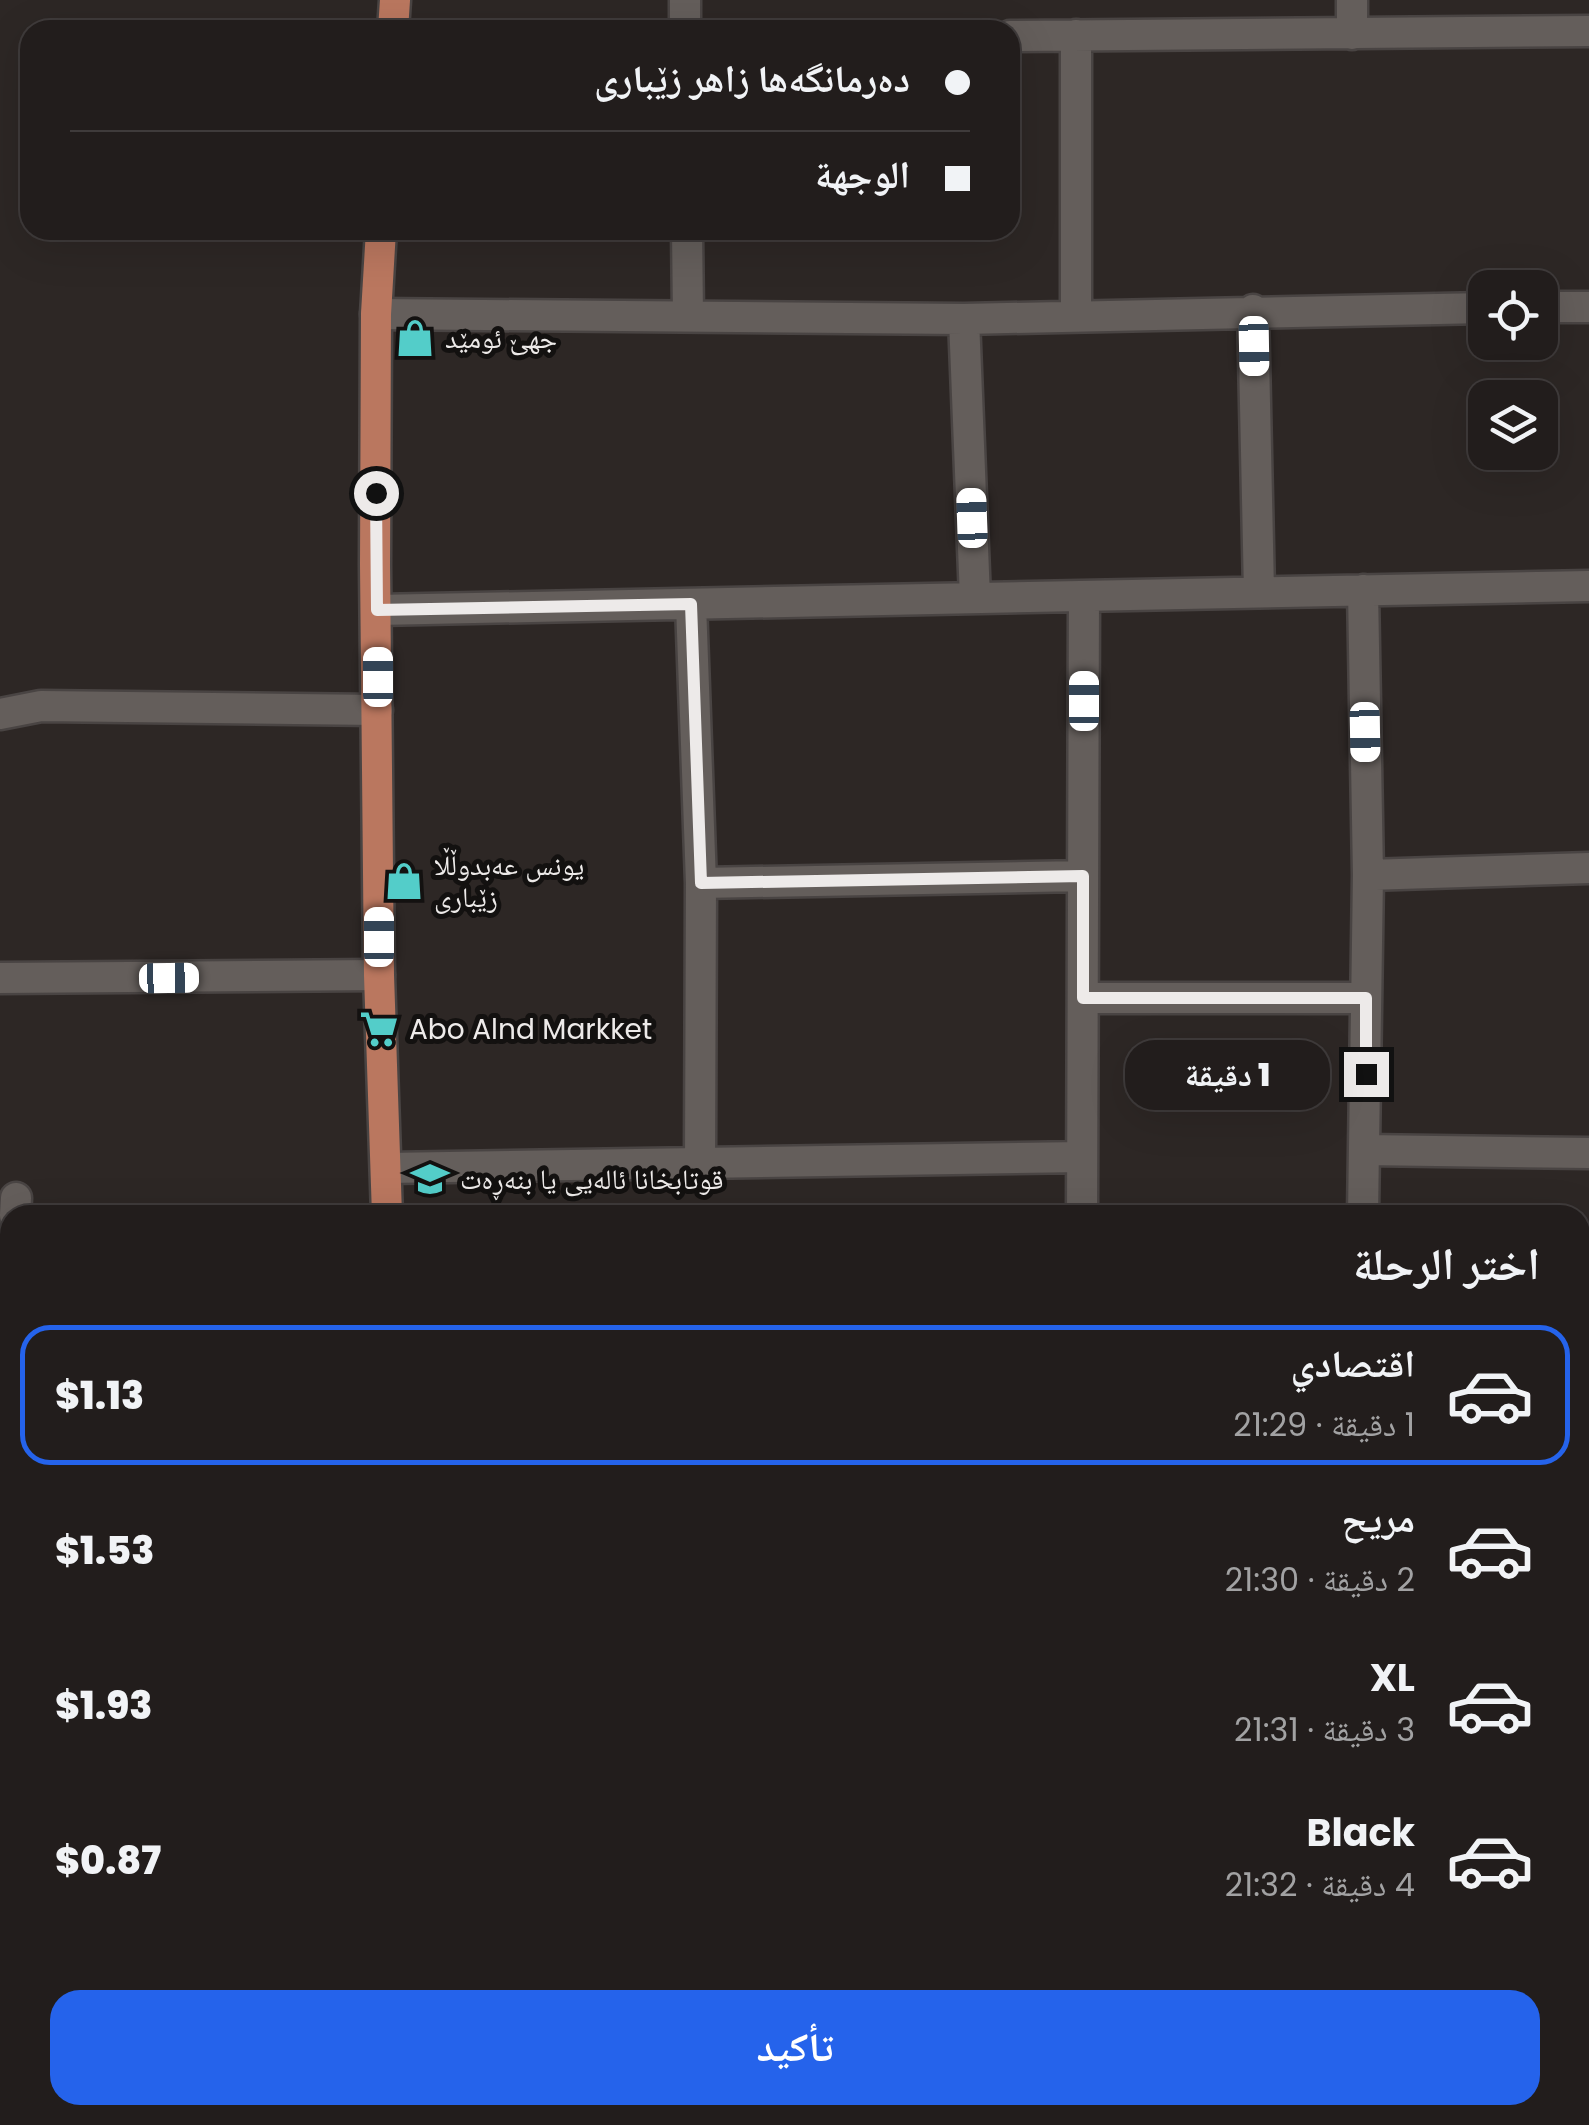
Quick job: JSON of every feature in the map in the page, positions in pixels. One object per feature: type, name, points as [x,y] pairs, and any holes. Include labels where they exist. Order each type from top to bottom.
[{"type":"main road","points":[[380,240],[376,314],[379,974],[387,1205]]},
{"type":"street","points":[[1352,0],[1352,34]]},
{"type":"street","points":[[1020,36],[1589,31]]},
{"type":"street","points":[[1076,35],[1076,316]]},
{"type":"street","points":[[687,240],[688,316]]},
{"type":"street","points":[[1558,307],[1589,307]]},
{"type":"street","points":[[376,314],[964,319],[1468,308]]},
{"type":"street","points":[[1253,310],[1259,592]]},
{"type":"street","points":[[964,319],[975,598]]},
{"type":"street","points":[[377,610],[1589,586]]},
{"type":"street","points":[[1362,590],[1368,875],[1363,1205]]},
{"type":"street","points":[[1082,1205],[1084,596]]},
{"type":"street","points":[[691,604],[701,883],[700,1164]]},
{"type":"street","points":[[0,714],[41,706],[378,710]]},
{"type":"street","points":[[1368,875],[1589,868]]},
{"type":"street","points":[[701,883],[1083,876]]},
{"type":"street","points":[[0,978],[379,974]]},
{"type":"street","points":[[1083,998],[1366,998]]},
{"type":"street","points":[[1364,1150],[1589,1153]]},
{"type":"street","points":[[387,1168],[1082,1158]]},
{"type":"place","name":"جھێ ئومێد","points":[[415,338]]},
{"type":"place","name":"یونس عەبدوڵڵا زێباری","points":[[404,881]]},
{"type":"place","name":"Abo Alnd Markket","points":[[379,1029]]},
{"type":"place","name":"قوتابخانا ئالەیی یا بنەڕەت","points":[[430,1179]]},
{"type":"route","points":[[376,493],[377,610],[691,604],[701,883],[1083,876],[1083,998],[1366,998],[1366,1074]]}]
